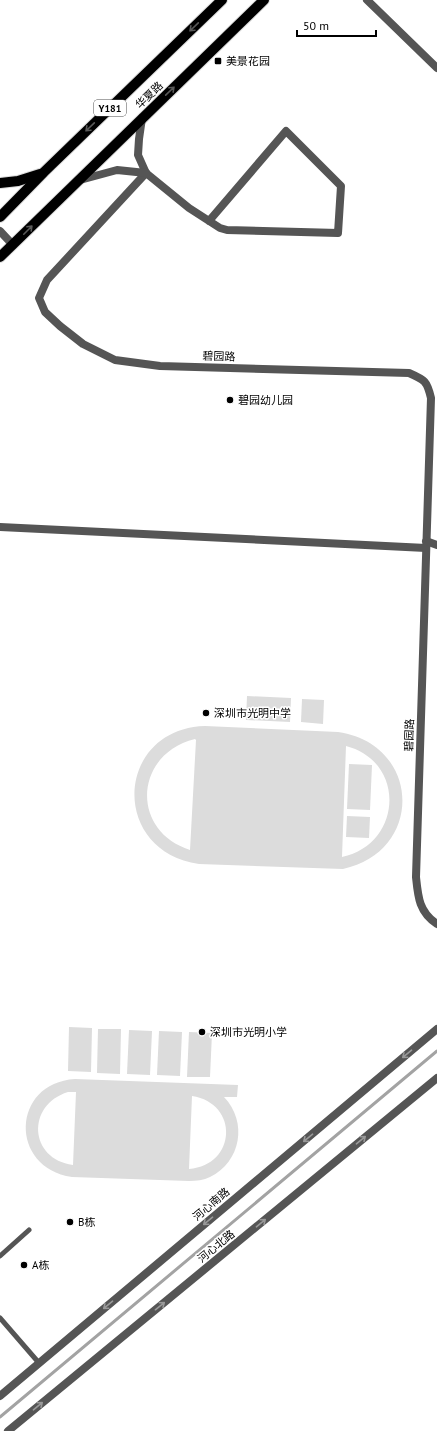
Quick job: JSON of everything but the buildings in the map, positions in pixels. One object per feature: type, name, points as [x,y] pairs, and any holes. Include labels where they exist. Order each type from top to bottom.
[{"type":"main road","name":"华夏路","points":[[0,217],[44,172],[222,0]]},
{"type":"main road","name":"华夏路","points":[[0,257],[264,0]]},
{"type":"main road","points":[[0,183],[24,179],[44,172]]},
{"type":"street","points":[[367,0],[437,68]]},
{"type":"street","points":[[142,118],[138,155],[146,173],[189,208],[209,221],[220,228],[227,230],[338,233],[340,186],[286,131],[209,221]]},
{"type":"street","points":[[77,181],[117,170],[146,173]]},
{"type":"street","name":"碧园路","points":[[146,173],[47,280],[39,298],[45,312],[83,344],[115,360],[160,366],[409,373],[420,378],[428,386],[431,398],[416,877],[418,894],[423,910],[430,919],[437,924]]},
{"type":"street","points":[[0,231],[13,245]]},
{"type":"street","points":[[0,528],[437,545]]},
{"type":"street","name":"河心南路","points":[[0,1396],[437,1029]]},
{"type":"street","name":"河心北路","points":[[8,1431],[437,1078]]},
{"type":"lane","points":[[0,1256],[29,1230]]},
{"type":"lane","points":[[0,1318],[39,1363]]},
{"type":"shaded area","points":[[247,696],[291,698],[290,722],[246,720]]},
{"type":"shaded area","points":[[302,699],[324,700],[323,724],[301,722]]},
{"type":"shaded area","points":[[205,726],[338,732],[365,741],[385,756],[398,776],[402,798],[399,821],[388,842],[370,858],[343,869],[199,864],[170,854],[149,837],[138,815],[134,791],[140,768],[153,747],[175,732]],"holes":[[[195,739],[196,740],[190,850],[170,840],[157,827],[149,810],[147,793],[151,776],[160,760],[175,747]],[[346,746],[366,755],[380,768],[387,785],[389,803],[386,820],[377,836],[362,849],[342,857]]]},
{"type":"shaded area","points":[[349,764],[372,765],[370,810],[347,809]]},
{"type":"shaded area","points":[[347,816],[370,817],[369,838],[346,837]]},
{"type":"shaded area","points":[[69,1027],[92,1028],[91,1072],[68,1071]]},
{"type":"shaded area","points":[[98,1029],[121,1029],[120,1074],[97,1073]]},
{"type":"shaded area","points":[[129,1030],[152,1031],[150,1075],[127,1074]]},
{"type":"shaded area","points":[[159,1031],[182,1032],[180,1076],[157,1075]]},
{"type":"shaded area","points":[[189,1032],[212,1033],[210,1077],[187,1077]]},
{"type":"shaded area","points":[[75,1079],[238,1085],[237,1097],[224,1097],[232,1107],[236,1118],[238,1141],[229,1162],[210,1177],[203,1180],[189,1181],[72,1177],[51,1170],[37,1158],[28,1143],[26,1126],[29,1109],[39,1095],[54,1084]],"holes":[[[68,1092],[76,1092],[73,1165],[58,1161],[48,1153],[41,1143],[38,1131],[40,1119],[45,1108],[54,1099]],[[192,1096],[207,1101],[218,1110],[224,1121],[226,1134],[223,1146],[216,1157],[205,1165],[189,1169]]]},
{"type":"waterway","points":[[0,1417],[437,1051]]},
{"type":"place","name":"美景花园","points":[[218,61]]},
{"type":"place","name":"碧园幼儿园","points":[[230,400]]},
{"type":"place","name":"深圳市光明中学","points":[[206,713]]},
{"type":"place","name":"深圳市光明小学","points":[[202,1032]]},
{"type":"place","name":"B栋","points":[[70,1222]]},
{"type":"place","name":"A栋","points":[[24,1265]]}]
